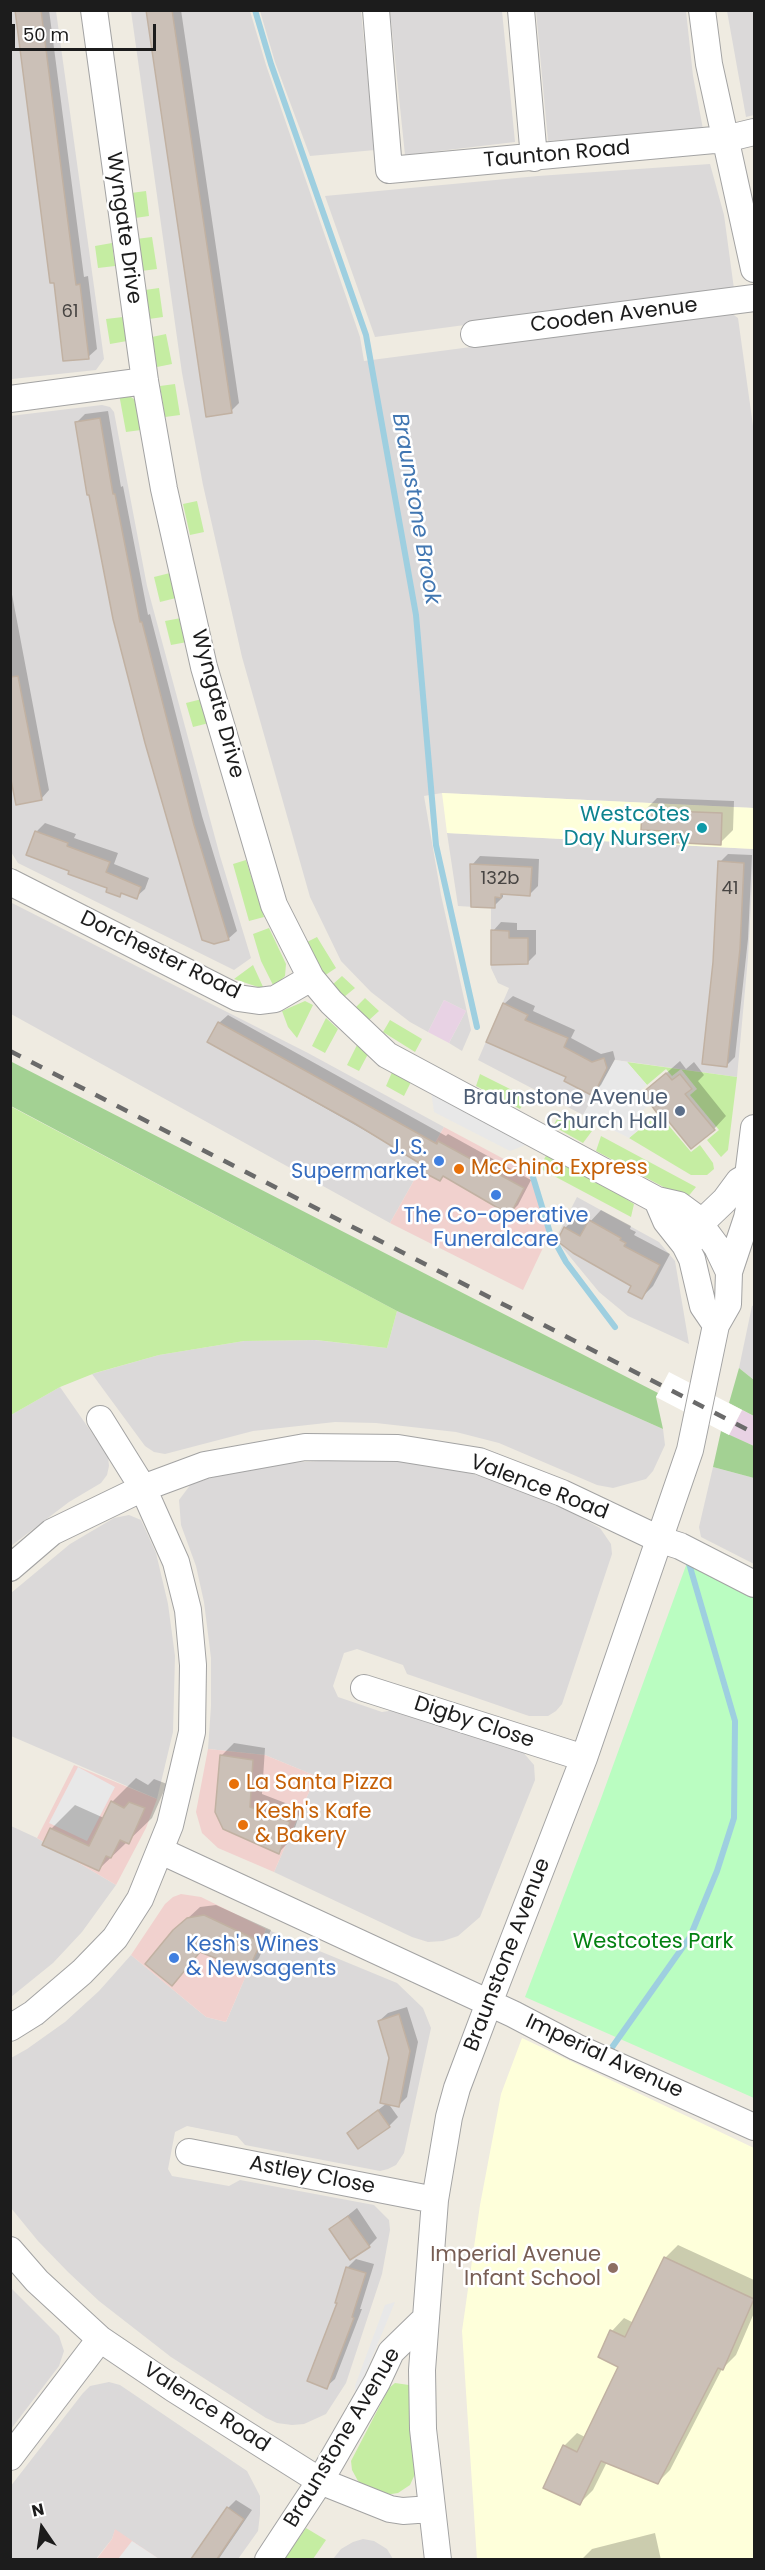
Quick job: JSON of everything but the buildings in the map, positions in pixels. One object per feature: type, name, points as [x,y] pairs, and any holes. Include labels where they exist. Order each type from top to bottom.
[{"type":"street","name":"Wyngate Drive","points":[[94,10],[145,381],[164,489],[204,667],[274,904],[311,978],[331,1002],[387,1056],[657,1200],[679,1205],[694,1216],[697,1236]]},
{"type":"street","name":"Taunton Road","points":[[376,10],[389,170],[725,139],[754,132]]},
{"type":"street","points":[[521,10],[534,158]]},
{"type":"street","points":[[702,10],[709,64],[754,264]]},
{"type":"street","name":"Cooden Avenue","points":[[474,334],[754,298]]},
{"type":"street","points":[[10,399],[145,381]]},
{"type":"street","name":"Dorchester Road","points":[[10,882],[238,998],[259,1001],[275,999],[311,978]]},
{"type":"street","name":"Braunstone Avenue","points":[[268,2559],[320,2481],[377,2382],[391,2352],[426,2319],[435,2200],[449,2117],[489,2003],[584,1758],[690,1450],[716,1325],[728,1304],[729,1272],[747,1218],[752,1181],[754,1128]]},
{"type":"street","points":[[716,1325],[703,1306],[692,1259],[697,1236],[739,1181],[752,1181]]},
{"type":"street","points":[[697,1236],[721,1236],[730,1232],[747,1218]]},
{"type":"street","points":[[697,1236],[729,1272]]},
{"type":"street","points":[[10,2028],[34,2013],[74,1979],[115,1938],[140,1899],[170,1825],[192,1732],[193,1665],[188,1610],[176,1562],[143,1488],[100,1419]]},
{"type":"street","name":"Valence Road","points":[[10,1568],[52,1532],[143,1488],[205,1465],[304,1447],[398,1448],[479,1461],[562,1493],[680,1546],[754,1584]]},
{"type":"street","name":"Digby Close","points":[[364,1688],[584,1758]]},
{"type":"street","name":"Imperial Avenue","points":[[161,1851],[489,2003],[576,2047],[754,2127]]},
{"type":"street","name":"Astley Close","points":[[189,2152],[435,2200]]},
{"type":"street","name":"Valence Road","points":[[10,2250],[38,2281],[100,2339],[174,2389],[320,2481],[390,2509],[403,2511],[431,2509]]},
{"type":"street","points":[[426,2319],[422,2370],[423,2429],[438,2559]]},
{"type":"street","points":[[10,2457],[100,2339]]},
{"type":"shaded area","points":[[10,11],[56,11],[104,359],[96,370],[12,379],[10,362]]},
{"type":"shaded area","points":[[131,11],[250,11],[266,65],[360,337],[364,361],[731,313],[738,318],[754,433],[754,808],[442,793],[424,796],[441,895],[471,1030],[462,1051],[449,1043],[466,1011],[444,1000],[428,1032],[410,1022],[371,992],[341,961],[310,897],[242,657],[203,485],[182,373]]},
{"type":"shaded area","points":[[260,11],[361,11],[375,150],[310,156],[275,62]]},
{"type":"shaded area","points":[[390,11],[502,11],[515,142],[405,155]]},
{"type":"shaded area","points":[[536,11],[686,11],[693,76],[703,129],[548,141]]},
{"type":"shaded area","points":[[727,11],[754,11],[754,115],[746,117]]},
{"type":"shaded area","points":[[710,164],[724,215],[734,289],[375,337],[325,196],[538,176]]},
{"type":"shaded area","points":[[102,405],[110,407],[114,412],[147,586],[220,856],[251,958],[234,970],[18,863],[11,852],[10,416]]},
{"type":"shaded area","points":[[442,793],[754,808],[754,849],[447,833]]},
{"type":"shaded area","points":[[447,833],[754,849],[748,958],[737,1077],[615,1060],[583,1115],[478,1060],[509,988],[498,983],[491,968],[491,908],[458,906]]},
{"type":"shaded area","points":[[10,902],[308,1053],[444,1127],[390,1223],[11,1014]]},
{"type":"shaded area","points":[[444,1000],[466,1011],[449,1043],[428,1032]]},
{"type":"shaded area","points":[[615,1060],[627,1062],[647,1085],[638,1092],[648,1106],[641,1112],[648,1121],[629,1138],[583,1115]]},
{"type":"shaded area","points":[[431,1091],[528,1144],[510,1151],[434,1112]]},
{"type":"shaded area","points":[[444,1127],[532,1174],[550,1233],[523,1290],[390,1223]]},
{"type":"shaded area","points":[[577,1197],[659,1242],[675,1261],[689,1344],[628,1316],[599,1292],[557,1241],[556,1238]]},
{"type":"shaded area","points":[[754,1305],[754,1380],[739,1368]]},
{"type":"shaded area","points":[[397,1311],[663,1429],[665,1445],[653,1471],[646,1479],[613,1488],[597,1485],[499,1443],[456,1432],[376,1423],[335,1422],[253,1431],[165,1454],[154,1452],[145,1446],[92,1374],[159,1355],[244,1341],[315,1340],[387,1348]]},
{"type":"shaded area","points":[[60,1387],[108,1456],[107,1475],[101,1483],[69,1502],[11,1546],[11,1415]]},
{"type":"shaded area","points":[[742,1410],[754,1416],[754,1446],[729,1435]]},
{"type":"shaded area","points":[[363,1458],[456,1469],[499,1482],[571,1512],[600,1528],[611,1544],[612,1554],[562,1704],[548,1716],[529,1716],[407,1674],[403,1665],[357,1649],[344,1653],[333,1686],[338,1697],[382,1712],[396,1710],[522,1751],[534,1765],[535,1780],[480,1917],[458,1936],[443,1941],[428,1942],[412,1937],[274,1872],[316,1776],[265,1755],[208,1749],[211,1658],[204,1602],[196,1566],[181,1525],[179,1500],[191,1484],[228,1473],[274,1464]]},
{"type":"shaded area","points":[[713,1467],[754,1478],[754,1564],[701,1537],[699,1527]]},
{"type":"shaded area","points":[[129,1515],[141,1520],[156,1553],[168,1604],[175,1656],[173,1732],[157,1799],[11,1736],[11,1593],[70,1544],[114,1518]]},
{"type":"shaded area","points":[[208,1749],[265,1755],[316,1776],[274,1872],[218,1848],[202,1833],[196,1812]]},
{"type":"shaded area","points":[[74,1765],[157,1799],[146,1828],[116,1885],[37,1838]]},
{"type":"shaded area","points":[[78,1767],[115,1787],[87,1841],[49,1823]]},
{"type":"shaded area","points":[[11,1826],[37,1838],[116,1885],[82,1932],[53,1963],[11,1997]]},
{"type":"shaded area","points":[[181,1894],[201,1897],[266,1929],[226,2022],[206,2017],[131,1955],[165,1904]]},
{"type":"shaded area","points":[[266,1929],[397,1983],[423,2008],[431,2028],[404,2153],[396,2165],[388,2169],[380,2171],[245,2145],[237,2136],[187,2126],[175,2132],[168,2169],[172,2176],[229,2186],[240,2180],[374,2205],[389,2220],[390,2230],[382,2274],[346,2383],[326,2414],[304,2424],[292,2425],[277,2423],[266,2418],[171,2357],[99,2301],[38,2241],[11,2208],[11,2058],[65,2022],[99,1991],[131,1955],[206,2017],[226,2022]]},
{"type":"shaded area","name":"Imperial Avenue Infant School","points":[[522,2038],[754,2148],[754,2559],[477,2560],[462,2331],[480,2205],[501,2094]]},
{"type":"shaded area","points":[[11,2288],[59,2336],[64,2351],[59,2366],[11,2429]]},
{"type":"shaded area","points":[[395,2302],[356,2396],[355,2386],[385,2305]]},
{"type":"shaded area","points":[[109,2382],[120,2385],[247,2471],[260,2496],[260,2514],[258,2531],[238,2559],[159,2559],[115,2530],[112,2539],[96,2559],[11,2559],[10,2487],[83,2393],[90,2386]]},
{"type":"shaded area","points":[[115,2529],[159,2559],[96,2560],[112,2539]]},
{"type":"shaded area","points":[[363,2539],[374,2541],[387,2549],[393,2559],[333,2559],[341,2549]]},
{"type":"shaded area","points":[[132,2541],[159,2559],[118,2559]]},
{"type":"green space","points":[[146,191],[149,216],[135,218],[131,193]]},
{"type":"green space","points":[[152,237],[157,269],[141,271],[136,239]]},
{"type":"green space","points":[[112,243],[115,266],[98,268],[95,246]]},
{"type":"green space","points":[[159,288],[163,317],[149,319],[145,290]]},
{"type":"green space","points":[[123,317],[127,341],[110,344],[106,319]]},
{"type":"green space","points":[[166,334],[172,364],[157,367],[152,337]]},
{"type":"green space","points":[[175,384],[180,415],[165,417],[160,386]]},
{"type":"green space","points":[[119,394],[127,394],[135,400],[141,430],[126,432]]},
{"type":"green space","points":[[197,501],[204,532],[190,535],[183,504]]},
{"type":"green space","points":[[170,573],[176,598],[160,602],[154,577]]},
{"type":"green space","points":[[181,618],[187,642],[171,645],[165,621]]},
{"type":"green space","points":[[202,699],[209,723],[193,727],[186,703]]},
{"type":"green space","points":[[246,860],[264,917],[249,921],[233,864]]},
{"type":"green space","points":[[269,928],[286,964],[285,976],[274,987],[261,961],[253,934]]},
{"type":"green space","points":[[317,937],[336,968],[324,976],[305,943]]},
{"type":"green space","points":[[253,965],[264,989],[234,979]]},
{"type":"green space","points":[[342,976],[355,988],[344,997],[332,985]]},
{"type":"green space","points":[[365,998],[379,1011],[368,1021],[355,1008]]},
{"type":"green space","points":[[305,1001],[313,1005],[297,1038],[288,1027],[282,1011]]},
{"type":"green space","points":[[326,1018],[338,1029],[325,1053],[312,1046]]},
{"type":"green space","points":[[390,1020],[422,1039],[415,1052],[383,1032]]},
{"type":"green space","points":[[357,1045],[368,1054],[359,1071],[347,1065]]},
{"type":"green space","points":[[10,1061],[658,1393],[656,1397],[663,1429],[397,1311],[11,1106]]},
{"type":"green space","points":[[627,1062],[681,1069],[672,1076],[666,1069],[647,1085]]},
{"type":"green space","points":[[681,1069],[737,1077],[728,1150],[721,1157],[707,1140],[719,1130],[690,1095],[697,1089]]},
{"type":"green space","points":[[393,1070],[412,1080],[404,1096],[386,1086]]},
{"type":"green space","points":[[480,1074],[528,1098],[520,1109],[476,1086]]},
{"type":"green space","points":[[10,1106],[397,1311],[387,1348],[316,1340],[244,1341],[159,1355],[95,1373],[60,1387],[11,1415]]},
{"type":"green space","points":[[560,1114],[592,1131],[583,1143],[553,1126]]},
{"type":"green space","points":[[659,1114],[691,1152],[700,1145],[713,1163],[714,1169],[707,1175],[691,1175],[629,1138]]},
{"type":"green space","points":[[601,1136],[696,1187],[686,1199],[596,1151]]},
{"type":"green space","points":[[547,1154],[634,1204],[631,1217],[539,1168]]},
{"type":"green space","points":[[739,1368],[754,1380],[754,1416],[729,1403]]},
{"type":"green space","points":[[721,1431],[754,1446],[754,1478],[713,1467]]},
{"type":"green space","name":"Westcotes Park","points":[[688,1560],[754,1596],[754,2098],[525,1997],[599,1804]]},
{"type":"green space","points":[[395,2383],[409,2385],[411,2389],[415,2474],[410,2485],[398,2493],[385,2495],[369,2491],[358,2481],[352,2470],[351,2461],[389,2388]]},
{"type":"green space","points":[[306,2528],[326,2540],[313,2559],[284,2559]]},
{"type":"pier","points":[[669,1372],[742,1410],[729,1435],[656,1397]]},
{"type":"waterway","name":"Braunstone Brook","points":[[255,10],[271,64],[366,335],[416,615],[436,845],[477,1027]]},
{"type":"waterway","name":"Braunstone Brook","points":[[532,1174],[550,1233],[566,1262],[615,1327]]},
{"type":"waterway","name":"Braunstone Brook","points":[[608,2053],[690,1937],[717,1871],[734,1818],[735,1721],[688,1560]]},
{"type":"railway","points":[[10,1051],[754,1433]]},
{"type":"place","name":"Westcotes Day Nursery","points":[[702,828]]},
{"type":"place","name":"Braunstone Avenue Church Hall","points":[[680,1111]]},
{"type":"place","name":"J. S. Supermarket","points":[[439,1161]]},
{"type":"place","name":"McChina Express","points":[[459,1169]]},
{"type":"place","name":"The Co-operative Funeralcare","points":[[496,1195]]},
{"type":"place","name":"La Santa Pizza","points":[[234,1784]]},
{"type":"place","name":"Kesh's Kafe & Bakery","points":[[243,1825]]},
{"type":"place","name":"Kesh's Wines & Newsagents","points":[[174,1958]]},
{"type":"place","name":"Imperial Avenue Infant School","points":[[613,2268]]}]
